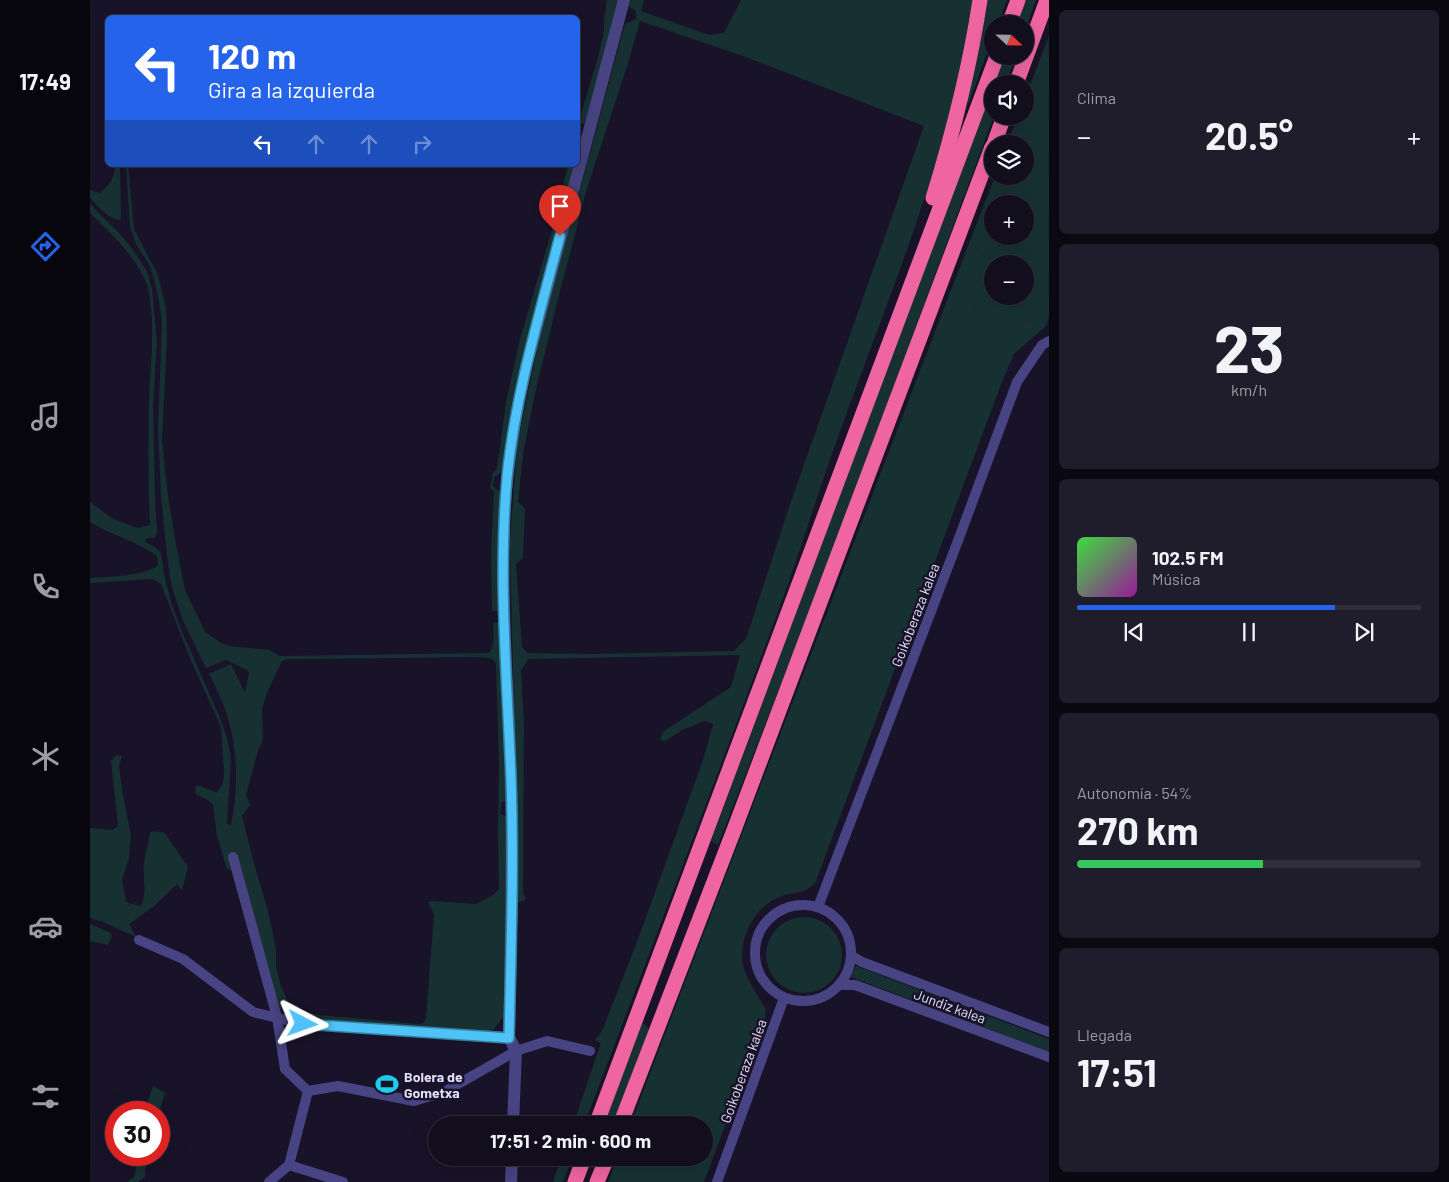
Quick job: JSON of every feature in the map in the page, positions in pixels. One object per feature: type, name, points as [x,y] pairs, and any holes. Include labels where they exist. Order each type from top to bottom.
[{"type":"highway","points":[[889,344],[954,125],[980,0]]},
{"type":"highway","points":[[1012,15],[1018,0]]},
{"type":"highway","points":[[1034,36],[1047,0]]},
{"type":"highway","points":[[1034,37],[1049,10]]},
{"type":"highway","points":[[599,1116],[994,65]]},
{"type":"highway","points":[[623,1116],[984,170]]},
{"type":"highway","points":[[575,1182],[581,1166]]},
{"type":"highway","points":[[597,1182],[604,1166]]},
{"type":"street","points":[[580,165],[624,0]]},
{"type":"street","points":[[513,1116],[516,1051],[509,1038],[512,905],[511,798],[504,523],[517,412],[527,363],[579,167]]},
{"type":"street","name":"Goikoberaza kalea","points":[[818,907],[1017,382],[1042,345],[1049,341]]},
{"type":"street","points":[[233,856],[276,1017],[285,1070],[308,1091]]},
{"type":"street","points":[[802,905],[818,907],[832,914],[843,926],[850,940],[852,956],[848,971],[840,985],[828,995],[814,1001],[799,1002],[784,998],[770,990],[760,976],[755,961],[755,944],[761,929],[772,916],[786,908],[802,905]]},
{"type":"street","points":[[139,940],[183,959],[253,1012],[303,1024],[509,1038]]},
{"type":"street","name":"Jundiz kalea","points":[[852,956],[862,962],[1049,1032]]},
{"type":"street","name":"Jundiz kalea","points":[[840,985],[855,985],[1049,1057]]},
{"type":"street","name":"Goikoberaza kalea","points":[[717,1182],[784,998]]},
{"type":"street","points":[[308,1091],[338,1086],[414,1100],[444,1092],[516,1051],[547,1041],[590,1051]]},
{"type":"street","points":[[269,1182],[289,1165],[308,1091]]},
{"type":"street","points":[[289,1165],[343,1182]]},
{"type":"street","points":[[511,1182],[512,1166]]},
{"type":"green space","points":[[607,0],[619,0],[585,123],[580,124],[580,117],[599,54],[604,31]]},
{"type":"green space","points":[[631,0],[644,0],[641,11],[709,35],[724,33],[741,0],[973,0],[956,88],[941,145],[913,233],[833,451],[787,587],[587,1116],[576,1116],[601,1043],[595,1040],[602,1031],[637,942],[703,760],[713,724],[705,721],[684,729],[665,741],[660,740],[663,732],[731,687],[740,655],[528,659],[521,671],[524,724],[523,893],[526,899],[518,903],[510,541],[517,446],[538,343],[625,24],[636,19],[636,11],[629,7]],"holes":[[[640,21],[746,57],[924,126],[789,507],[746,639],[734,651],[591,654],[527,653],[522,647],[516,564],[523,558],[525,508],[518,502],[523,454],[535,393],[586,192]]]},
{"type":"green space","points":[[985,0],[1007,0],[1001,15],[984,15],[984,61],[969,103],[966,102]]},
{"type":"green space","points":[[1026,0],[1036,0],[1031,15],[1020,15]]},
{"type":"green space","points":[[1049,36],[1049,318],[1046,326],[1014,354],[1003,379],[816,881],[805,891],[772,900],[756,915],[750,924],[743,944],[743,965],[750,983],[766,1009],[765,1019],[713,1158],[713,1116],[633,1116],[984,205],[984,245],[1034,245],[1034,195],[988,195],[992,185],[1034,185],[1034,135],[1011,135],[1014,125],[1034,125],[1034,75]]},
{"type":"green space","points":[[1001,65],[1013,65],[1009,75],[997,75]]},
{"type":"green space","points":[[984,109],[984,125],[991,125],[987,135],[984,135],[984,143],[819,587],[718,845],[711,841]]},
{"type":"green space","points":[[115,167],[120,167],[120,220],[107,215],[90,198],[90,190],[100,193],[109,184]]},
{"type":"green space","points":[[126,167],[128,167],[134,229],[158,275],[166,308],[167,335],[162,441],[168,496],[185,590],[205,632],[221,643],[230,646],[269,650],[280,656],[489,653],[493,642],[493,622],[500,623],[506,801],[502,802],[500,813],[506,816],[506,905],[504,1016],[493,1030],[478,1033],[462,1032],[298,1017],[282,1010],[277,1004],[242,872],[227,869],[217,836],[213,805],[196,794],[195,788],[198,785],[217,793],[223,783],[221,727],[190,658],[161,584],[152,579],[90,583],[90,578],[136,574],[145,572],[158,565],[157,556],[133,542],[90,522],[90,502],[113,519],[138,528],[150,525],[148,433],[152,338],[147,284],[136,264],[115,237],[90,213],[90,204],[121,235],[136,254],[147,272],[152,289],[157,342],[153,404],[157,533],[155,538],[147,538],[145,542],[155,547],[161,553],[172,605],[228,741],[231,760],[227,824],[231,825],[236,780],[232,735],[224,706],[209,674],[231,664],[245,693],[249,673],[247,670],[226,660],[206,668],[183,621],[171,584],[161,496],[158,429],[162,322],[158,295],[150,266],[136,244],[130,227]],"holes":[[[477,657],[494,660],[496,665],[499,763],[499,889],[493,895],[476,904],[428,902],[434,914],[426,1018],[424,1023],[319,1015],[304,1012],[287,1000],[281,986],[276,967],[276,949],[268,911],[242,816],[250,805],[246,795],[263,738],[262,709],[267,693],[282,661],[288,659]]]},
{"type":"green space","points":[[568,167],[573,167],[520,370],[502,472],[495,476],[493,486],[501,492],[498,611],[492,611],[491,553],[494,491],[490,489],[493,473],[497,469],[506,403],[519,343],[556,216]]},
{"type":"green space","points":[[116,755],[122,756],[119,766],[131,835],[129,858],[122,880],[126,901],[141,906],[143,901],[144,863],[150,832],[165,833],[188,867],[182,890],[177,884],[153,907],[129,924],[136,937],[90,918],[90,828],[112,830],[117,827],[111,761]]},
{"type":"green space","points":[[804,917],[818,920],[831,928],[839,941],[842,955],[839,969],[831,982],[818,990],[804,993],[790,990],[777,982],[769,969],[766,955],[769,941],[777,928],[790,920]]},
{"type":"green space","points":[[90,924],[112,935],[108,945],[90,941]]},
{"type":"green space","points":[[856,966],[1049,1039],[1049,1052],[851,977]]},
{"type":"green space","points":[[643,1023],[649,1029],[615,1116],[607,1116]]},
{"type":"green space","points":[[153,1086],[165,1093],[163,1101],[148,1101]]},
{"type":"green space","points":[[136,1166],[147,1166],[145,1177],[138,1182],[127,1182],[134,1177]]},
{"type":"green space","points":[[558,1166],[569,1166],[563,1182],[553,1182]]},
{"type":"green space","points":[[614,1166],[710,1166],[704,1182],[608,1182]]},
{"type":"place","name":"Bolera de Gometxa","points":[[387,1084]]},
{"type":"route","points":[[303,1024],[509,1038],[512,905],[511,789],[504,595],[506,500],[512,441],[521,390],[560,236]]}]
